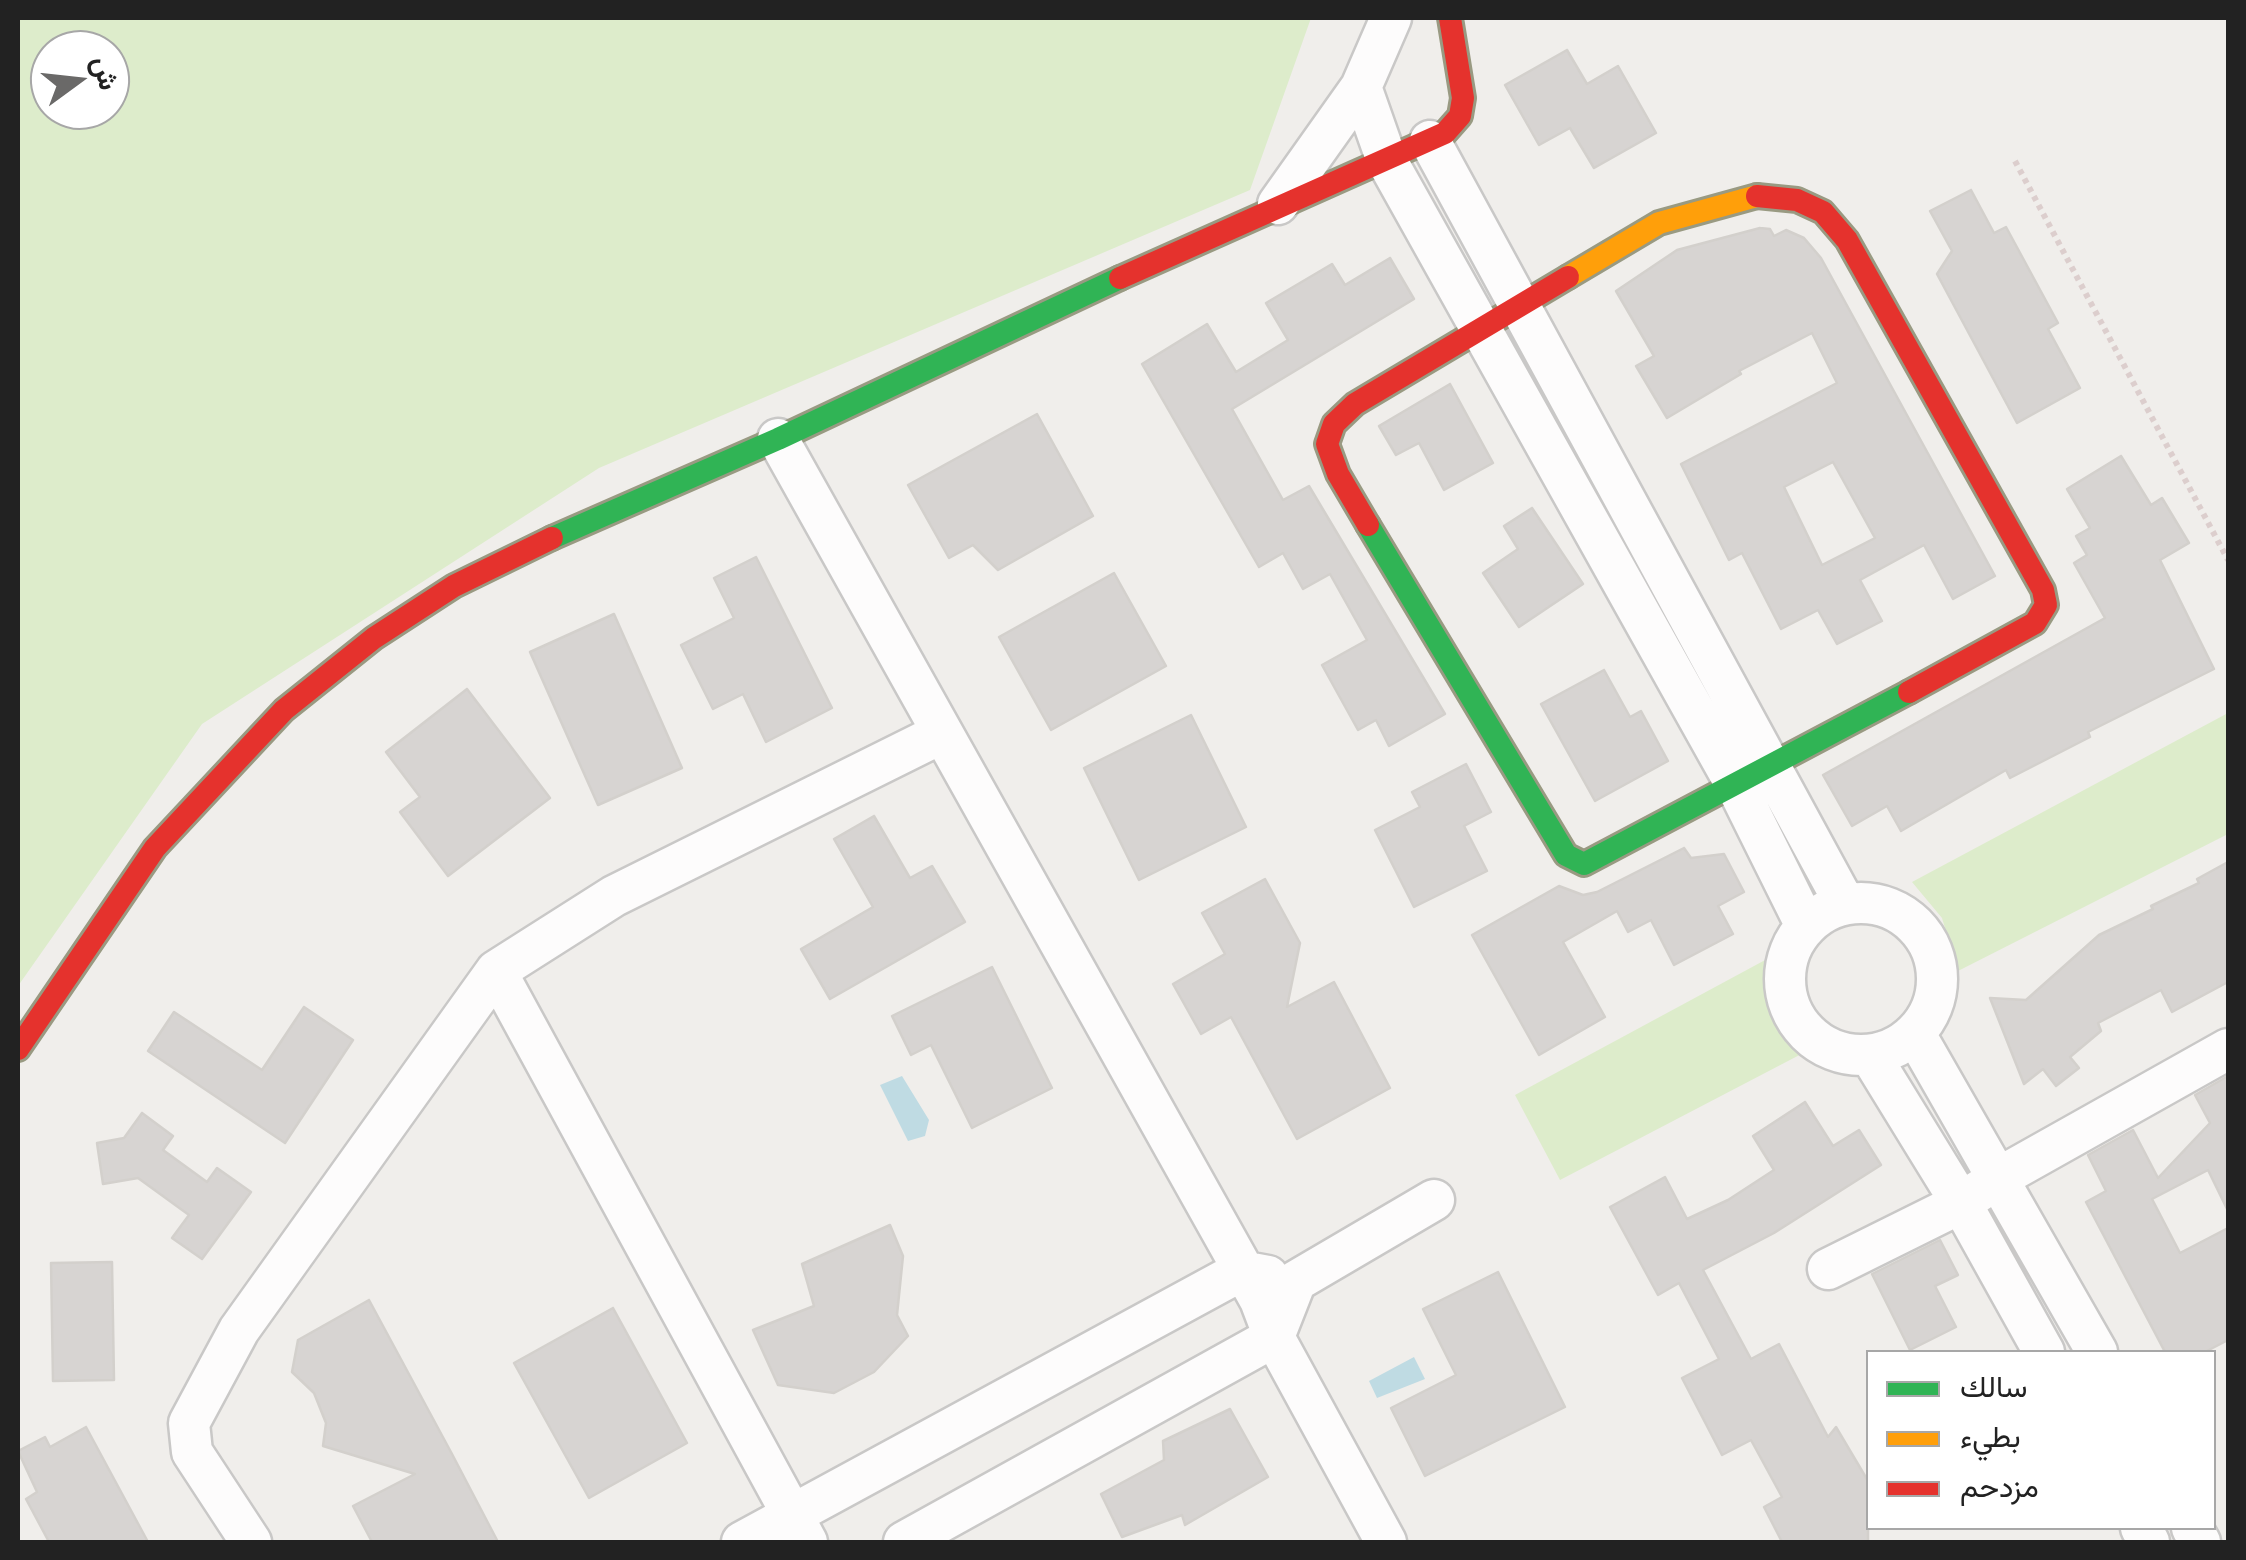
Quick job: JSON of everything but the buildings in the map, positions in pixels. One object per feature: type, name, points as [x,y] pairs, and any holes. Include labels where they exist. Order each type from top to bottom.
[{"type":"street","points":[[1276,207],[1315,158],[1361,87],[1391,18]]},
{"type":"street","points":[[18,1049],[155,848],[248,746],[326,675],[454,586],[584,522],[778,439],[1276,207],[1430,141],[1453,125],[1463,98],[1450,18]]},
{"type":"street","points":[[1361,87],[1387,160],[1482,332],[1754,777],[1845,904]]},
{"type":"street","points":[[1430,141],[1521,308],[1754,777],[1806,926]]},
{"type":"street","points":[[1757,196],[1797,200],[1823,212],[1847,240],[2043,590],[2046,604],[2035,622],[1602,859],[1584,864],[1566,855],[1338,474],[1327,444],[1334,424],[1356,404],[1521,308],[1660,223],[1722,202],[1757,196]]},
{"type":"street","points":[[778,439],[1260,1300],[1274,1337],[1386,1542]]},
{"type":"street","points":[[251,1542],[192,1452],[188,1423],[239,1330],[496,971],[614,896],[940,734]]},
{"type":"street","points":[[1862,902],[1897,911],[1924,934],[1932,950],[1938,986],[1926,1020],[1915,1034],[1898,1046],[1870,1055],[1829,1048],[1796,1019],[1785,978],[1790,950],[1806,926],[1845,904],[1862,902]]},
{"type":"street","points":[[496,971],[800,1529]]},
{"type":"street","points":[[1915,1034],[2096,1350]]},
{"type":"street","points":[[1828,1269],[1961,1204],[2000,1177],[2228,1050]]},
{"type":"street","points":[[1870,1055],[1961,1204],[2043,1350]]},
{"type":"street","points":[[904,1542],[1274,1337],[1296,1281],[1434,1200]]},
{"type":"street","points":[[742,1542],[800,1529],[1242,1272],[1296,1281]]},
{"type":"path","points":[[2014,162],[2228,560]]},
{"type":"green space","points":[[18,18],[1311,18],[1250,190],[599,468],[202,724],[18,986]]},
{"type":"green space","points":[[2228,713],[2228,834],[1958,971],[1942,918],[1912,882]]},
{"type":"green space","points":[[1767,959],[1775,1009],[1811,1049],[1560,1180],[1515,1095]]},
{"type":"water","points":[[902,1076],[929,1120],[925,1136],[908,1141],[880,1085]]},
{"type":"water","points":[[1414,1357],[1425,1379],[1377,1398],[1369,1381]]},
{"type":"traffic: fast","points":[[552,538],[778,439],[1120,278]]},
{"type":"traffic: fast","points":[[1368,525],[1566,855],[1584,864],[1909,692]]},
{"type":"traffic: slow","points":[[1568,277],[1659,223],[1757,196]]},
{"type":"traffic: jam","points":[[1120,278],[1445,133],[1460,116],[1463,98],[1450,18]]},
{"type":"traffic: jam","points":[[1757,196],[1797,200],[1823,212],[1847,240],[2043,590],[2046,605],[2035,623],[1909,692]]},
{"type":"traffic: jam","points":[[1368,525],[1338,474],[1327,444],[1334,424],[1355,404],[1568,277]]},
{"type":"traffic: jam","points":[[18,1049],[155,848],[284,710],[374,638],[454,586],[552,538]]}]
